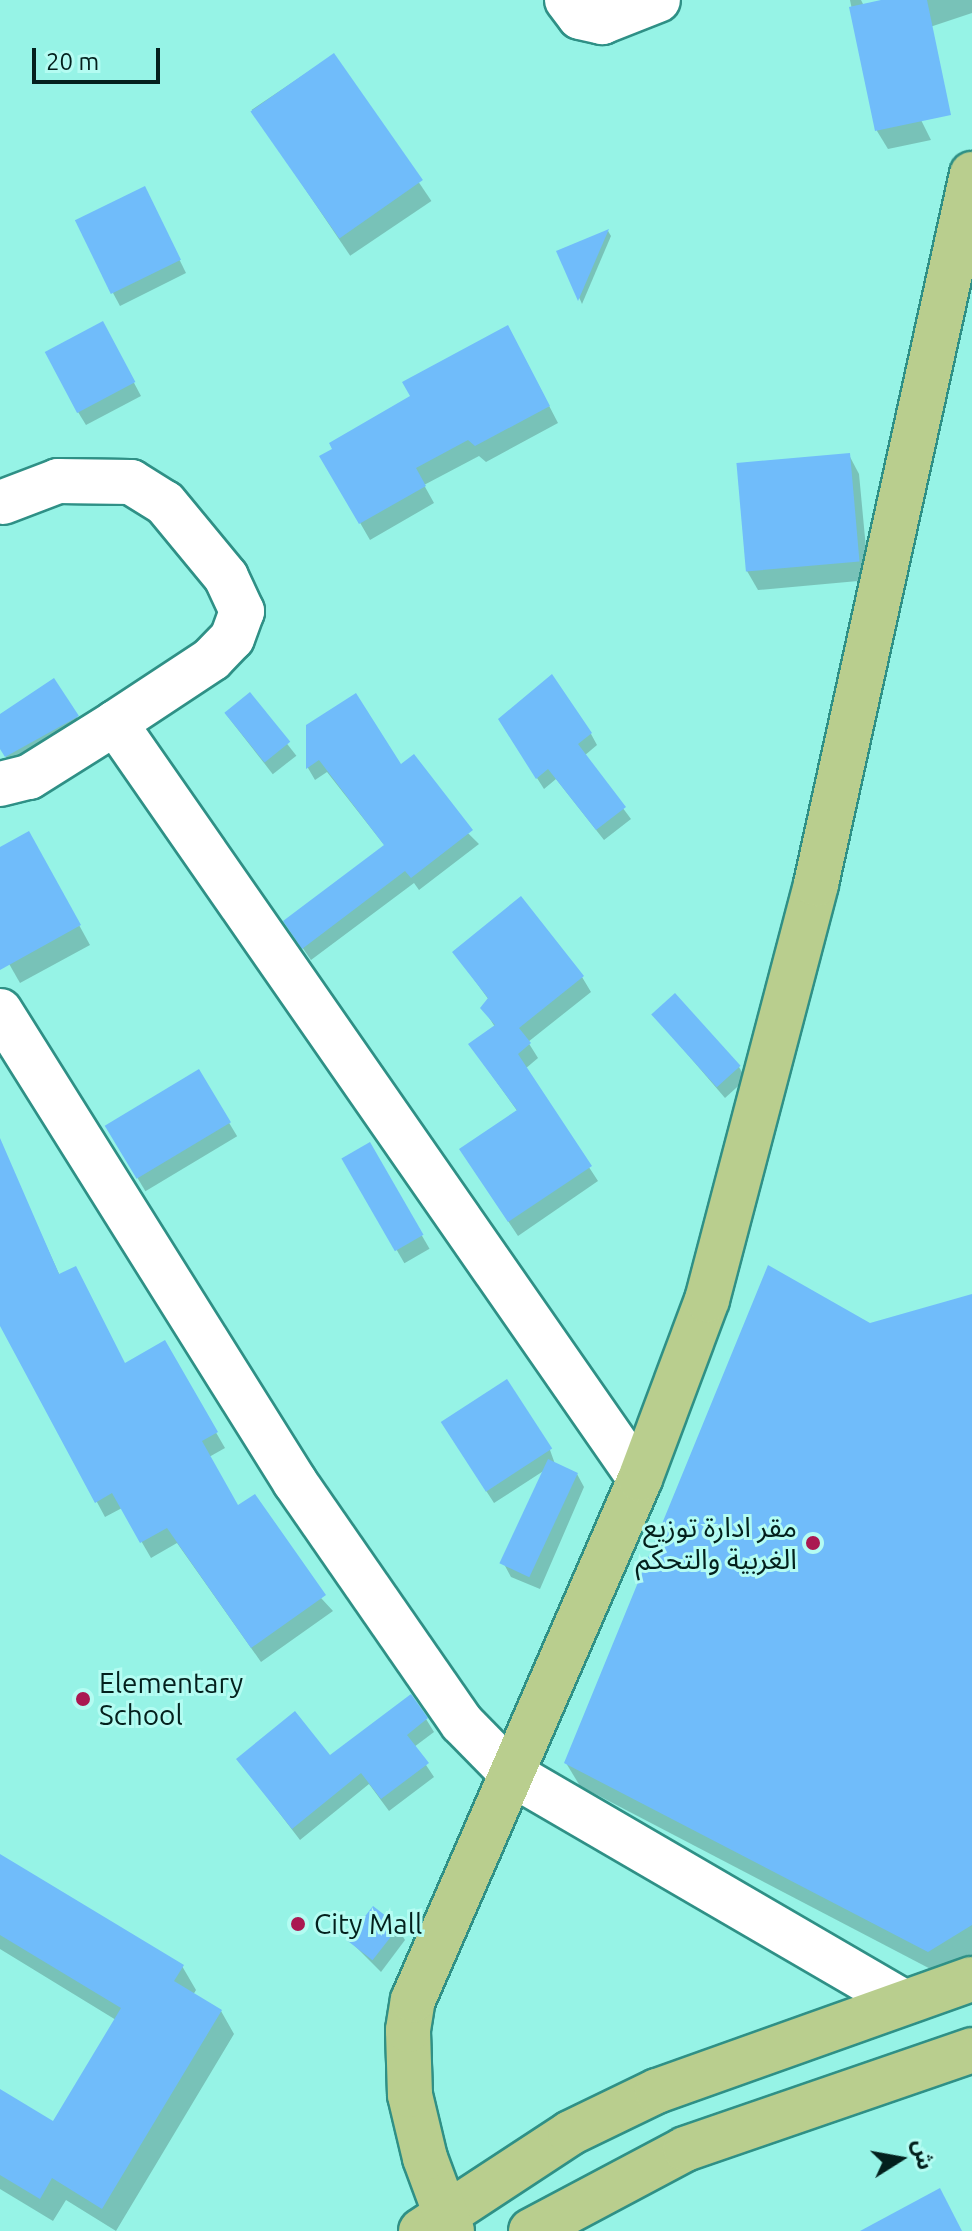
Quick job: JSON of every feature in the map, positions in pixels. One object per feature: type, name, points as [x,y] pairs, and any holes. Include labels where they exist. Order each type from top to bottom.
[{"type":"main road","points":[[972,174],[961,278],[816,884],[731,1218],[707,1300],[640,1479],[422,1977],[408,2030],[410,2095],[439,2225],[570,2133],[657,2091],[972,1979]]},
{"type":"main road","points":[[531,2231],[685,2149],[972,2050]]},
{"type":"street","points":[[567,0],[580,17],[602,22],[658,0]]},
{"type":"street","points":[[0,784],[29,777],[212,659],[232,638],[242,611],[234,591],[165,503],[131,482],[58,481],[1,502]]},
{"type":"street","points":[[115,723],[640,1479]]},
{"type":"street","points":[[0,1011],[380,1611],[462,1723],[512,1774],[904,2002]]},
{"type":"building","points":[[881,0],[927,0],[951,115],[875,131],[849,7]]},
{"type":"building","points":[[334,53],[423,180],[339,238],[250,112]]},
{"type":"building","points":[[145,186],[181,260],[111,294],[75,220]]},
{"type":"building","points":[[609,229],[578,301],[556,251]]},
{"type":"building","points":[[103,321],[135,382],[77,413],[45,352]]},
{"type":"building","points":[[508,325],[550,406],[475,446],[468,440],[416,468],[426,486],[359,524],[319,456],[332,449],[329,443],[410,396],[402,382]]},
{"type":"building","points":[[850,453],[859,562],[746,572],[736,463]]},
{"type":"building","points":[[552,674],[592,733],[578,744],[626,807],[596,830],[548,769],[536,779],[498,719]]},
{"type":"building","points":[[54,678],[79,716],[5,757],[0,749],[0,714]]},
{"type":"building","points":[[250,692],[290,742],[265,763],[224,713]]},
{"type":"building","points":[[356,693],[401,764],[414,754],[473,830],[411,878],[405,871],[302,949],[283,921],[384,845],[319,760],[306,769],[306,725]]},
{"type":"building","points":[[29,831],[81,925],[0,970],[0,847]]},
{"type":"building","points":[[521,896],[584,976],[519,1028],[531,1043],[518,1054],[592,1166],[508,1222],[459,1149],[517,1110],[468,1044],[495,1025],[480,1008],[488,998],[452,952]]},
{"type":"building","points":[[675,993],[741,1066],[717,1087],[651,1014]]},
{"type":"building","points":[[199,1069],[231,1122],[137,1179],[105,1126]]},
{"type":"building","points":[[0,1138],[59,1274],[76,1266],[125,1363],[165,1340],[218,1432],[202,1441],[238,1505],[255,1494],[326,1595],[251,1648],[167,1528],[140,1543],[112,1493],[95,1503],[0,1326]]},
{"type":"building","points":[[370,1142],[424,1235],[395,1251],[341,1158]]},
{"type":"building","name":"مقر ادارة توزيع الغربية والتحكم","points":[[768,1265],[870,1323],[972,1294],[972,1925],[928,1952],[564,1763]]},
{"type":"building","points":[[507,1379],[552,1449],[486,1492],[441,1422]]},
{"type":"building","points":[[548,1459],[578,1473],[529,1577],[499,1563]]},
{"type":"building","points":[[411,1694],[428,1718],[407,1735],[429,1763],[381,1799],[361,1773],[292,1829],[236,1759],[295,1711],[330,1755]]},
{"type":"building","points":[[0,1854],[184,1965],[174,1981],[222,2010],[102,2209],[52,2178],[40,2199],[0,2175],[0,2089],[53,2121],[121,2008],[0,1935]]},
{"type":"building","points":[[373,1906],[399,1926],[373,1960],[347,1940]]},
{"type":"building","points":[[940,2188],[962,2231],[860,2231]]},
{"type":"place","name":"مقر ادارة توزيع الغربية والتحكم","points":[[813,1543]]},
{"type":"place","name":"Elementary School","points":[[83,1699]]},
{"type":"place","name":"City Mall","points":[[298,1924]]}]
